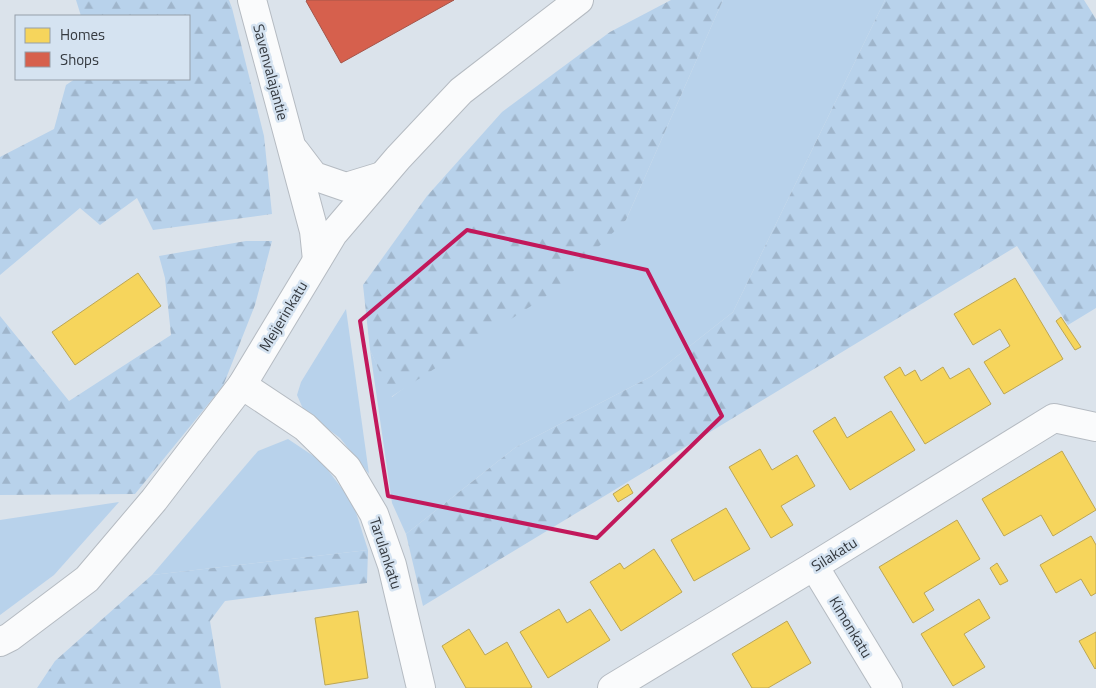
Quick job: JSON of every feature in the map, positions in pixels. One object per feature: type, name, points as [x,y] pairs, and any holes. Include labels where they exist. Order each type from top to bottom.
[{"type":"street","name":"Savenvalajantie","points":[[252,0],[314,231],[317,260]]},
{"type":"street","name":"Meijerinkatu","points":[[0,642],[10,637],[87,579],[154,500],[242,385],[333,234],[382,176],[461,91],[579,0]]},
{"type":"street","name":"Savenvalajantie","points":[[290,144],[314,176],[346,187],[382,176]]},
{"type":"street","name":"Tarulankatu","points":[[242,385],[305,427],[347,468],[374,514],[392,565],[421,688]]},
{"type":"street","name":"Silakatu","points":[[612,688],[1054,418],[1096,428]]},
{"type":"street","name":"Kimonkatu","points":[[814,566],[888,688]]},
{"type":"highlighted area","points":[[467,230],[647,270],[722,416],[597,538],[388,496],[360,321]]},
{"type":"green space","points":[[76,0],[229,0],[264,136],[272,214],[153,230],[137,198],[100,225],[80,208],[0,275],[0,157],[54,129],[66,85],[74,80],[190,80],[190,15],[81,15]]},
{"type":"green space","points":[[671,0],[723,0],[626,220],[551,293],[391,397],[370,350],[363,285],[427,196],[502,112],[610,32]]},
{"type":"green space","points":[[723,0],[885,0],[733,312],[652,376],[516,447],[406,534],[392,503],[370,350],[392,397],[626,220]]},
{"type":"green space","points":[[885,0],[1084,0],[1096,19],[1096,308],[1068,325],[1017,246],[423,606],[406,534],[516,447],[652,376],[733,312]]},
{"type":"green space","points":[[246,241],[272,241],[255,305],[223,386],[135,494],[0,495],[0,316],[69,401],[171,335],[165,278],[159,256]]},
{"type":"green space","points":[[346,309],[369,474],[340,438],[304,411],[297,395],[301,382]]},
{"type":"green space","points":[[288,439],[321,461],[353,503],[368,550],[152,575],[258,451]]},
{"type":"green space","points":[[119,502],[54,575],[0,615],[0,520]]},
{"type":"green space","points":[[368,550],[367,583],[225,601],[210,621],[221,688],[37,688],[55,661],[152,575]]},
{"type":"building: Homes","points":[[138,273],[161,306],[75,365],[52,332]]},
{"type":"building: Homes","points":[[1015,278],[1063,359],[1004,394],[984,362],[1010,346],[1000,329],[973,345],[954,314]]},
{"type":"building: Homes","points":[[1061,317],[1081,347],[1075,350],[1056,321]]},
{"type":"building: Homes","points":[[900,367],[905,376],[915,370],[921,381],[943,367],[950,379],[969,368],[991,404],[925,444],[884,377]]},
{"type":"building: Homes","points":[[891,411],[915,450],[850,490],[813,431],[835,417],[847,438]]},
{"type":"building: Homes","points":[[760,449],[772,470],[797,455],[815,486],[781,506],[793,525],[771,538],[729,467]]},
{"type":"building: Homes","points":[[1062,451],[1096,510],[1053,536],[1041,515],[1004,536],[982,499]]},
{"type":"building: Homes","points":[[628,484],[633,493],[618,502],[613,494]]},
{"type":"building: Homes","points":[[726,508],[750,549],[694,581],[671,540]]},
{"type":"building: Homes","points":[[957,520],[980,559],[924,593],[934,610],[913,623],[879,567]]},
{"type":"building: Homes","points":[[1091,536],[1096,545],[1096,593],[1091,596],[1081,579],[1056,593],[1040,565]]},
{"type":"building: Homes","points":[[654,549],[682,592],[621,631],[590,582],[620,563],[624,569]]},
{"type":"building: Homes","points":[[997,563],[1008,581],[1000,585],[990,568]]},
{"type":"building: Homes","points":[[979,599],[990,618],[964,634],[985,667],[953,686],[921,634]]},
{"type":"building: Homes","points":[[559,609],[567,623],[590,609],[610,640],[548,678],[520,632]]},
{"type":"building: Homes","points":[[358,611],[368,678],[325,685],[315,618]]},
{"type":"building: Homes","points":[[787,621],[811,663],[768,688],[752,688],[732,654]]},
{"type":"building: Homes","points":[[469,629],[485,655],[507,642],[532,687],[466,688],[442,646]]},
{"type":"building: Homes","points":[[1096,632],[1096,668],[1095,669],[1079,641]]},
{"type":"building: Shops","points":[[307,0],[454,0],[341,63]]}]
